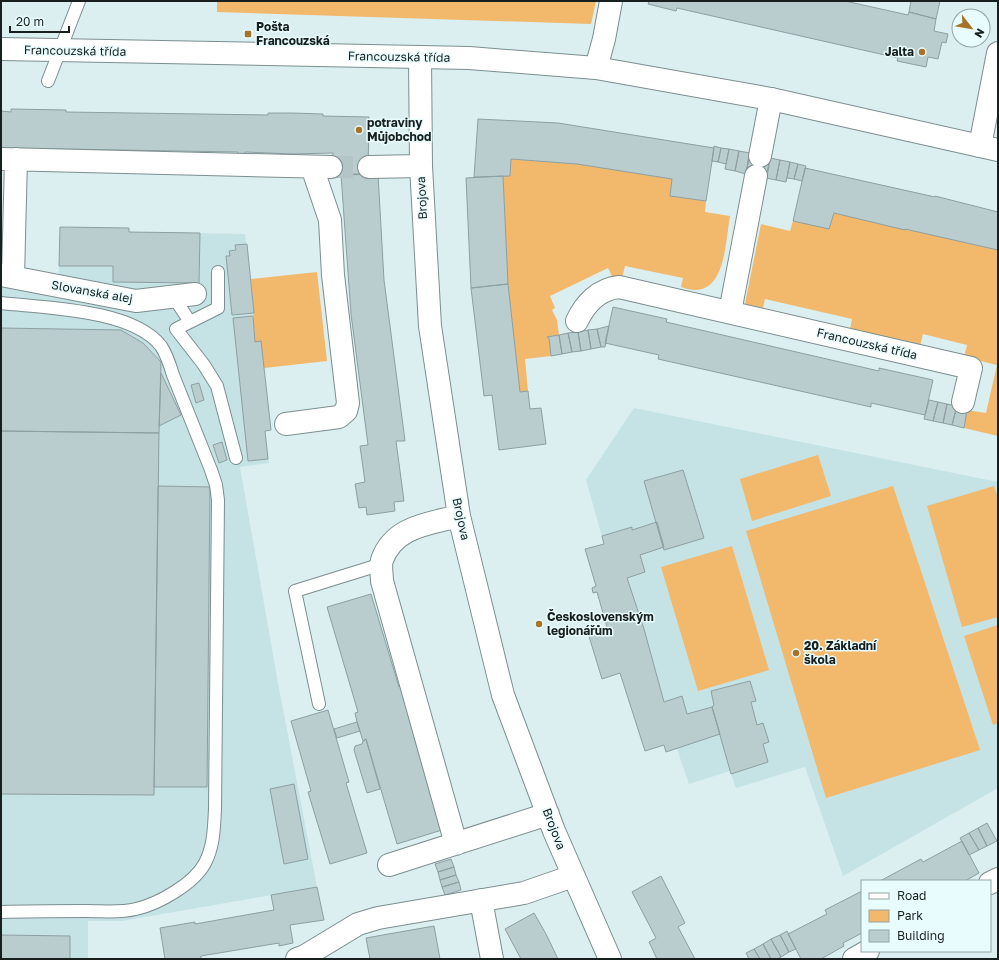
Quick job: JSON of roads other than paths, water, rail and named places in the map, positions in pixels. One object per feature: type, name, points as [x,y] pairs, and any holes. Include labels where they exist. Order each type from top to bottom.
[{"type":"street","points":[[596,68],[604,39],[611,1]]},
{"type":"street","name":"Francouzská třída","points":[[1,50],[469,58],[596,68],[771,99],[989,148]]},
{"type":"street","points":[[989,148],[998,53]]},
{"type":"street","name":"Brojova","points":[[420,57],[420,166],[430,326],[459,516],[504,695],[548,814],[573,876],[610,959]]},
{"type":"street","points":[[730,312],[771,99]]},
{"type":"street","points":[[9,159],[322,167],[330,220],[333,275],[348,403],[346,411],[339,417],[286,424]]},
{"type":"street","name":"Slovanská alej","points":[[9,159],[7,276],[136,301],[195,294]]},
{"type":"street","points":[[369,167],[420,166]]},
{"type":"street","name":"Francouzská třída","points":[[576,321],[582,310],[600,293],[619,287],[971,368],[963,402]]},
{"type":"street","points":[[456,844],[382,581],[382,564],[390,545],[405,530],[459,516]]},
{"type":"street","points":[[389,865],[548,814]]},
{"type":"street","points":[[297,959],[305,956],[358,924],[378,918],[524,893],[573,876]]},
{"type":"street","points":[[481,900],[492,959]]},
{"type":"street","points":[[854,959],[866,952]]},
{"type":"lane","points":[[79,1],[48,81],[79,1]]},
{"type":"lane","points":[[218,272],[218,308],[176,329],[204,364],[217,386],[236,458]]},
{"type":"lane","points":[[173,296],[190,322]]},
{"type":"lane","points":[[1,303],[99,315],[126,323],[146,332],[161,346],[168,359],[216,485],[218,500],[214,833],[209,855],[198,873],[181,888],[149,905],[126,911],[1,912]]},
{"type":"lane","points":[[319,704],[295,591],[382,564]]},
{"type":"tunnel","points":[[331,167],[369,167]]},
{"type":"place","name":"Pošta Francouzská","points":[[248,34]]},
{"type":"place","name":"Jalta","points":[[922,52]]},
{"type":"place","name":"potraviny Můjobchod","points":[[359,130]]},
{"type":"place","name":"Československým legionářům","points":[[539,624]]},
{"type":"place","name":"20. Základní škola","points":[[796,653]]}]
